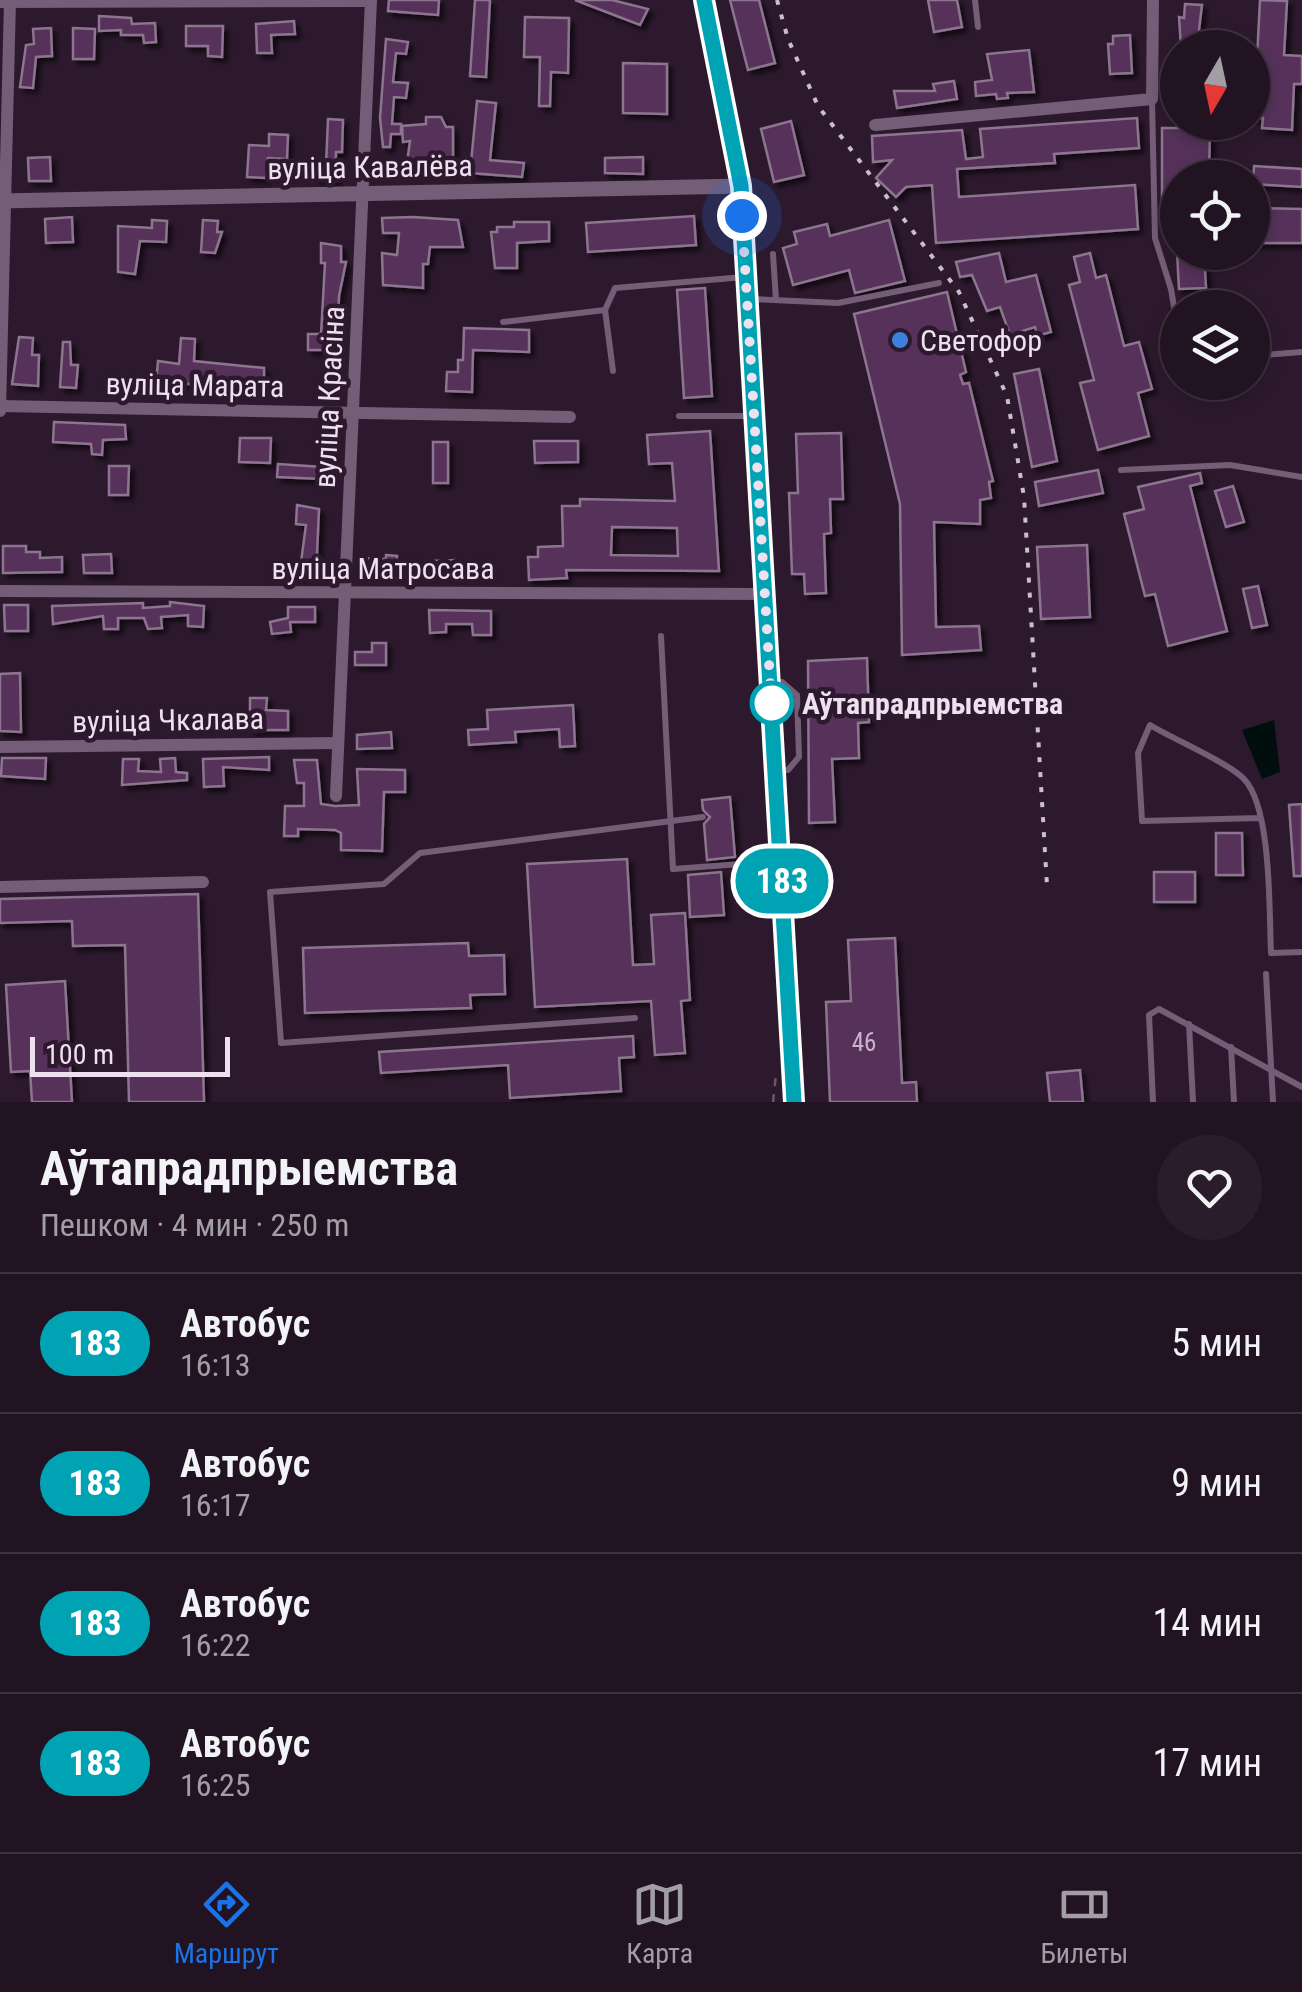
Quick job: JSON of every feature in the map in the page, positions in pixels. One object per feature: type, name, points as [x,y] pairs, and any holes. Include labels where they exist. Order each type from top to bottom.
[{"type":"main road","points":[[704,0],[741,186],[794,1102]]},
{"type":"street","points":[[0,408],[7,2],[371,0]]},
{"type":"street","name":"вуліца Красіна","points":[[336,796],[371,0]]},
{"type":"street","points":[[875,125],[1152,99],[1153,0]]},
{"type":"street","name":"вуліца Кавалёва","points":[[4,201],[741,186]]},
{"type":"street","name":"вуліца Марата","points":[[0,408],[570,417]]},
{"type":"street","name":"вуліца Матросава","points":[[0,591],[766,594]]},
{"type":"street","name":"вуліца Чкалава","points":[[0,747],[336,743]]},
{"type":"street","points":[[0,887],[203,882]]},
{"type":"lane","points":[[975,0],[978,27]]},
{"type":"lane","points":[[1152,99],[1155,238],[1168,290]]},
{"type":"lane","points":[[773,254],[776,300]]},
{"type":"lane","points":[[613,371],[606,310],[615,288],[745,277]]},
{"type":"lane","points":[[746,299],[838,303],[939,283]]},
{"type":"lane","points":[[503,322],[606,310]]},
{"type":"lane","points":[[1270,355],[1302,352]]},
{"type":"lane","points":[[679,416],[752,416]]},
{"type":"lane","points":[[1121,470],[1230,464],[1302,477]]},
{"type":"lane","points":[[660,636],[673,869],[781,861]]},
{"type":"lane","points":[[1260,818],[1142,821],[1138,753],[1150,725],[1244,779],[1260,818],[1271,953],[1302,952]]},
{"type":"lane","points":[[635,1018],[281,1042],[270,892],[384,884],[420,852],[703,817]]},
{"type":"lane","points":[[1266,974],[1273,1102]]},
{"type":"lane","points":[[1153,1102],[1149,1015],[1159,1009],[1302,1087]]},
{"type":"lane","points":[[1188,1022],[1194,1102]]},
{"type":"lane","points":[[1231,1047],[1234,1102]]},
{"type":"path","points":[[774,1102],[776,1072]]},
{"type":"shaded area","points":[[1274,720],[1280,772],[1262,779],[1242,730]]},
{"type":"building","points":[[389,0],[439,0],[438,15],[388,11]]},
{"type":"building","points":[[475,0],[490,0],[486,77],[470,76]]},
{"type":"building","points":[[575,0],[612,0],[648,9],[640,25]]},
{"type":"building","points":[[730,0],[759,0],[775,63],[748,70]]},
{"type":"building","points":[[928,0],[957,0],[962,27],[934,32]]},
{"type":"building","points":[[1260,0],[1287,1],[1284,55],[1302,56],[1302,84],[1294,84],[1292,130],[1270,129],[1270,30],[1258,30]]},
{"type":"building","points":[[1185,4],[1202,5],[1199,30],[1180,30],[1179,17],[1184,18]]},
{"type":"building","points":[[99,16],[131,18],[132,24],[155,23],[156,42],[144,43],[143,35],[121,35],[121,30],[99,31]]},
{"type":"building","points":[[525,17],[569,18],[568,73],[551,72],[550,106],[539,106],[540,57],[524,57]]},
{"type":"building","points":[[294,21],[295,34],[271,35],[272,53],[257,53],[256,24]]},
{"type":"building","points":[[186,26],[223,26],[222,57],[208,56],[208,46],[186,46]]},
{"type":"building","points":[[51,28],[52,56],[36,57],[33,88],[20,87],[26,45],[34,44],[33,29]]},
{"type":"building","points":[[73,28],[95,29],[94,59],[73,59]]},
{"type":"building","points":[[1130,35],[1132,73],[1110,74],[1108,44],[1113,44],[1113,36]]},
{"type":"building","points":[[386,39],[408,42],[406,54],[396,53],[393,82],[408,83],[406,98],[394,97],[392,124],[401,124],[401,134],[391,134],[390,147],[383,147],[380,118]]},
{"type":"building","points":[[1029,50],[1034,92],[1007,93],[1008,98],[997,99],[996,94],[976,96],[975,82],[992,80],[987,54]]},
{"type":"building","points":[[623,63],[667,64],[667,114],[623,113]]},
{"type":"building","points":[[954,81],[957,99],[897,108],[894,91],[935,91],[933,84]]},
{"type":"building","points":[[477,101],[496,103],[490,160],[524,163],[522,177],[470,173]]},
{"type":"building","points":[[426,117],[441,117],[446,127],[453,127],[453,173],[406,170],[410,141],[403,142],[402,126],[426,124]]},
{"type":"building","points":[[1137,118],[1139,148],[1054,154],[1055,163],[957,169],[959,197],[1135,185],[1138,229],[936,243],[932,185],[906,187],[896,197],[876,178],[892,160],[873,162],[872,136],[962,130],[966,159],[983,157],[980,129]]},
{"type":"building","points":[[328,119],[343,120],[342,152],[336,152],[335,181],[316,179],[317,164],[326,165]]},
{"type":"building","points":[[791,121],[804,175],[774,182],[761,129]]},
{"type":"building","points":[[269,134],[288,135],[287,159],[268,158],[266,178],[247,177],[249,145],[269,146]]},
{"type":"building","points":[[1162,140],[1210,140],[1209,160],[1162,160]]},
{"type":"building","points":[[50,157],[51,181],[29,181],[28,158]]},
{"type":"building","points":[[643,157],[643,174],[605,173],[605,158]]},
{"type":"building","points":[[1270,167],[1302,169],[1302,187],[1270,185]]},
{"type":"building","points":[[1270,208],[1302,209],[1302,243],[1270,243]]},
{"type":"building","points":[[694,216],[696,245],[588,252],[586,223]]},
{"type":"building","points":[[72,217],[73,242],[46,243],[45,219]]},
{"type":"building","points":[[382,218],[458,220],[463,247],[430,247],[428,264],[423,264],[423,288],[383,285],[382,253],[397,255],[399,233],[383,233]]},
{"type":"building","points":[[152,220],[167,221],[166,242],[140,241],[135,274],[118,272],[118,226],[152,228]]},
{"type":"building","points":[[203,220],[218,221],[217,232],[222,232],[215,253],[201,252]]},
{"type":"building","points":[[889,220],[905,281],[855,293],[849,270],[793,285],[783,248],[797,244],[794,232],[827,224],[830,236]]},
{"type":"building","points":[[514,222],[549,222],[549,241],[517,243],[517,268],[495,268],[491,232],[497,232],[497,227],[514,227]]},
{"type":"building","points":[[321,243],[341,246],[341,262],[346,262],[339,296],[337,350],[308,350],[308,334],[321,334],[325,263],[321,263]]},
{"type":"building","points":[[999,253],[1006,282],[1036,275],[1051,332],[1037,336],[1035,327],[1010,335],[1000,307],[987,311],[972,275],[960,277],[956,262]]},
{"type":"building","points":[[1090,253],[1096,278],[1106,275],[1124,346],[1139,342],[1152,389],[1138,393],[1149,436],[1098,450],[1080,383],[1094,380],[1069,285],[1080,282],[1074,257]]},
{"type":"building","points":[[1178,270],[1205,270],[1206,288],[1179,289]]},
{"type":"building","points":[[705,288],[712,396],[684,398],[677,290]]},
{"type":"building","points":[[947,292],[966,372],[960,375],[963,384],[969,383],[993,481],[989,482],[991,498],[980,500],[980,524],[934,522],[936,627],[979,626],[981,650],[902,655],[900,504],[854,314]]},
{"type":"building","points":[[464,328],[529,330],[529,352],[473,350],[472,392],[446,391],[447,372],[458,372],[458,360],[463,360]]},
{"type":"building","points":[[19,337],[33,338],[32,355],[39,355],[38,386],[12,384]]},
{"type":"building","points":[[181,338],[195,339],[194,361],[264,368],[264,386],[156,383],[158,361],[179,364]]},
{"type":"building","points":[[63,342],[70,342],[71,365],[78,365],[76,388],[60,387]]},
{"type":"building","points":[[1039,369],[1057,461],[1032,467],[1014,374]]},
{"type":"building","points":[[54,422],[125,425],[126,439],[103,440],[102,455],[92,454],[91,444],[53,442]]},
{"type":"building","points":[[710,431],[719,571],[566,570],[567,578],[529,580],[528,557],[538,557],[538,547],[563,546],[562,506],[580,506],[580,499],[675,501],[672,463],[649,464],[647,435]],"holes":[[[612,527],[677,528],[678,556],[611,555]]]},
{"type":"building","points":[[841,433],[843,499],[830,499],[831,533],[824,534],[826,593],[805,594],[804,574],[792,574],[789,493],[798,493],[796,434]]},
{"type":"building","points":[[240,438],[271,438],[270,463],[239,462]]},
{"type":"building","points":[[534,441],[578,441],[578,462],[535,463]]},
{"type":"building","points":[[433,442],[448,442],[448,483],[433,483]]},
{"type":"building","points":[[278,464],[322,467],[322,479],[277,477]]},
{"type":"building","points":[[109,466],[129,466],[128,495],[109,495]]},
{"type":"building","points":[[1098,470],[1103,493],[1039,506],[1035,482]]},
{"type":"building","points":[[1200,473],[1202,483],[1190,486],[1227,631],[1168,646],[1155,594],[1145,596],[1124,514],[1144,509],[1138,487]]},
{"type":"building","points":[[1233,486],[1244,522],[1226,527],[1215,491]]},
{"type":"building","points":[[297,505],[319,509],[316,576],[292,576],[292,562],[301,562],[306,525],[296,524]]},
{"type":"building","points":[[1087,545],[1090,617],[1041,619],[1037,547]]},
{"type":"building","points":[[3,546],[26,546],[26,552],[40,552],[40,558],[62,557],[62,572],[3,573]]},
{"type":"building","points":[[111,554],[112,573],[84,573],[83,555]]},
{"type":"building","points":[[386,555],[397,556],[397,564],[432,565],[432,561],[455,560],[456,574],[358,572],[358,558],[386,559]]},
{"type":"building","points":[[1258,586],[1267,625],[1252,628],[1243,589]]},
{"type":"building","points":[[170,602],[204,606],[203,627],[188,626],[188,615],[161,617],[162,628],[148,629],[144,618],[118,618],[118,629],[104,629],[103,616],[53,624],[52,606],[143,603],[143,608],[170,606]]},
{"type":"building","points":[[4,605],[28,605],[28,631],[5,631]]},
{"type":"building","points":[[288,607],[315,607],[315,622],[290,622],[291,632],[272,634],[270,622],[288,618]]},
{"type":"building","points":[[429,610],[491,611],[491,635],[473,635],[472,624],[446,624],[446,632],[430,633]]},
{"type":"building","points":[[372,643],[386,643],[386,665],[355,665],[355,652],[372,652]]},
{"type":"building","points":[[867,658],[869,722],[858,723],[859,758],[832,759],[835,822],[809,823],[808,661]]},
{"type":"building","points":[[20,673],[21,732],[0,731],[0,674]]},
{"type":"building","points":[[250,698],[267,698],[266,710],[288,711],[288,730],[250,730]]},
{"type":"building","points":[[573,705],[575,746],[560,747],[559,729],[515,732],[516,742],[469,745],[468,730],[488,729],[487,710]]},
{"type":"building","points":[[391,732],[392,748],[357,749],[357,735]]},
{"type":"building","points":[[269,757],[269,770],[223,767],[224,786],[204,787],[203,759]]},
{"type":"building","points":[[2,758],[46,758],[45,779],[1,776]]},
{"type":"building","points":[[175,758],[176,772],[187,773],[187,780],[122,785],[123,759],[139,759],[138,771],[161,772],[160,759]]},
{"type":"building","points":[[294,760],[317,760],[321,804],[335,806],[359,805],[357,769],[405,770],[405,792],[384,792],[382,851],[341,850],[341,833],[335,830],[298,829],[298,836],[284,836],[285,806],[304,806],[304,783],[297,783]]},
{"type":"building","points":[[730,797],[735,857],[707,860],[704,824],[710,817],[703,810],[702,800]]},
{"type":"building","points":[[1302,804],[1302,876],[1294,876],[1289,805]]},
{"type":"building","points":[[1216,833],[1242,833],[1243,875],[1216,875]]},
{"type":"building","points":[[627,859],[633,965],[654,964],[651,915],[685,913],[690,1000],[681,1001],[685,1053],[655,1055],[651,1001],[535,1007],[527,864]]},
{"type":"building","points":[[721,872],[724,915],[690,917],[688,875]]},
{"type":"building","points":[[1154,872],[1195,872],[1195,902],[1154,902]]},
{"type":"building","points":[[198,894],[204,1102],[129,1102],[125,945],[73,946],[72,921],[0,923],[0,899]]},
{"type":"building","points":[[895,938],[902,1083],[916,1082],[917,1102],[830,1102],[826,1002],[851,1001],[848,940]]},
{"type":"building","points":[[468,943],[469,956],[504,955],[505,994],[470,995],[471,1008],[305,1013],[303,948]]},
{"type":"building","points":[[65,981],[72,1102],[32,1102],[30,1071],[11,1072],[6,985]]},
{"type":"building","points":[[633,1036],[634,1057],[619,1058],[621,1091],[510,1098],[508,1065],[381,1073],[379,1052]]},
{"type":"building","points":[[1080,1070],[1083,1102],[1050,1102],[1047,1073]]},
{"type":"railway","points":[[777,0],[788,39],[818,106],[959,292],[1007,396],[1024,497],[1047,886]]},
{"type":"bus line","name":"183","points":[[704,0],[741,186],[794,1102]]},
{"type":"place","name":"Светофор","points":[[900,340]]},
{"type":"place","name":"Аўтапрадпрыемства","points":[[772,703]]},
{"type":"route","points":[[742,216],[772,713],[772,703]]}]
